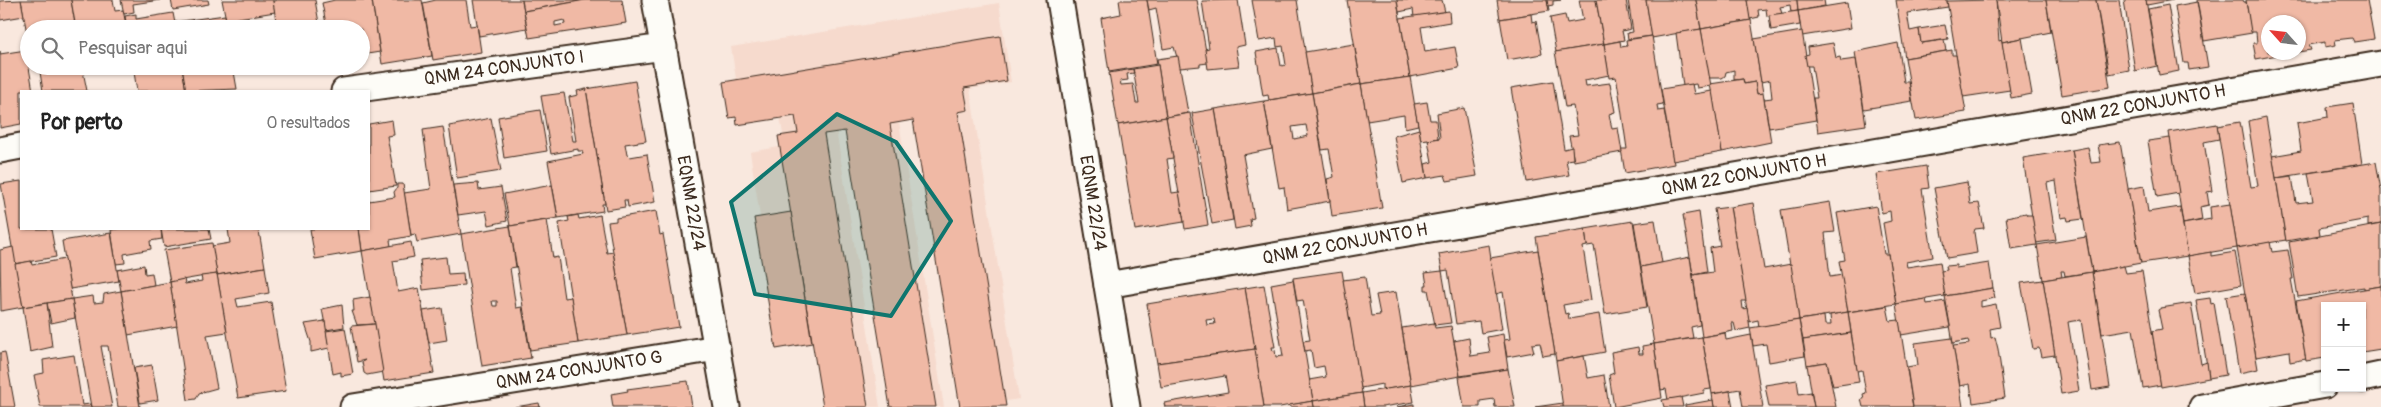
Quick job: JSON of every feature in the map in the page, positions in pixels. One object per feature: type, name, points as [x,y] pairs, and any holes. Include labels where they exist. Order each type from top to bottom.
[{"type":"street","name":"EQNM 22/24","points":[[655,0],[727,407]]},
{"type":"street","name":"EQNM 22/24","points":[[1060,0],[1127,407]]},
{"type":"street","name":"QNM 24 CONJUNTO I","points":[[351,90],[664,47]]},
{"type":"street","name":"QNM 22 CONJUNTO H","points":[[1107,285],[2381,64]]},
{"type":"street","points":[[0,150],[20,146]]},
{"type":"street","name":"QNM 24 CONJUNTO G","points":[[353,407],[717,348]]},
{"type":"street","points":[[2366,378],[2381,375]]},
{"type":"street","points":[[2202,407],[2321,386]]},
{"type":"highlighted area","points":[[837,114],[896,142],[951,221],[891,316],[755,294],[731,202]]},
{"type":"shaded area","points":[[999,3],[1011,82],[970,89],[1019,399],[970,407],[924,110],[898,115],[944,407],[901,407],[857,125],[836,129],[880,407],[826,407],[815,339],[780,344],[750,152],[785,146],[779,111],[742,117],[731,47]]},
{"type":"building","points":[[21,0],[71,0],[74,20],[25,20]]},
{"type":"building","points":[[21,0],[24,16],[0,20],[0,1]]},
{"type":"building","points":[[71,0],[113,0],[115,11],[123,10],[125,20],[74,20]]},
{"type":"building","points":[[121,0],[160,0],[133,4],[134,12],[124,14]]},
{"type":"building","points":[[171,0],[208,0],[209,4],[173,10]]},
{"type":"building","points":[[222,0],[273,0],[275,12],[226,20]]},
{"type":"building","points":[[315,0],[318,20],[276,20],[273,1]]},
{"type":"building","points":[[335,0],[372,0],[380,52],[370,54],[370,20],[325,20],[322,3]]},
{"type":"building","points":[[372,0],[422,0],[432,56],[382,64]]},
{"type":"building","points":[[436,0],[466,0],[470,26],[477,25],[481,52],[433,60],[423,3]]},
{"type":"building","points":[[473,0],[522,0],[527,28],[479,36]]},
{"type":"building","points":[[522,0],[585,0],[524,11]]},
{"type":"building","points":[[585,0],[622,0],[626,23],[529,38],[524,11]],"holes":[[[564,20],[565,24],[555,26],[555,22]]]},
{"type":"building","points":[[1119,0],[1147,0],[1157,64],[1109,72],[1101,18],[1121,14]]},
{"type":"building","points":[[1147,0],[1197,0],[1208,63],[1200,64],[1200,66],[1180,68],[1174,47],[1163,49],[1156,8],[1149,10]]},
{"type":"building","points":[[1238,0],[1245,45],[1236,47],[1239,66],[1208,69],[1205,49],[1209,48],[1202,1]]},
{"type":"building","points":[[1252,0],[1297,0],[1312,93],[1269,100],[1268,95],[1263,96],[1256,52],[1278,48],[1281,66],[1286,65],[1283,46],[1277,47],[1276,38],[1259,41]]},
{"type":"building","points":[[1347,0],[1397,0],[1410,77],[1361,84]]},
{"type":"building","points":[[1397,0],[1442,0],[1445,12],[1414,17],[1413,9],[1399,12]]},
{"type":"building","points":[[1497,0],[1547,0],[1549,11],[1500,19]]},
{"type":"building","points":[[1547,0],[1561,0],[1553,1],[1553,5],[1548,6]]},
{"type":"building","points":[[1579,0],[1596,0],[1604,44],[1556,52],[1550,18],[1565,15],[1567,23],[1583,20]]},
{"type":"building","points":[[1596,0],[1626,0],[1631,29],[1622,31],[1624,40],[1604,44]]},
{"type":"building","points":[[1628,0],[1646,0],[1652,36],[1628,39],[1627,33],[1633,32]]},
{"type":"building","points":[[1646,0],[1696,0],[1701,29],[1652,38]]},
{"type":"building","points":[[1696,0],[1747,0],[1751,20],[1701,29]]},
{"type":"building","points":[[1747,0],[1797,0],[1798,11],[1791,12],[1790,5],[1780,7],[1782,14],[1767,16],[1766,9],[1758,10],[1759,17],[1750,19]]},
{"type":"building","points":[[1797,0],[1824,0],[1825,6],[1798,11]]},
{"type":"building","points":[[1896,0],[1947,0],[1948,7],[1907,13],[1910,31],[1919,29],[1921,43],[1944,40],[1946,51],[1905,58]]},
{"type":"building","points":[[1996,0],[1999,41],[2002,40],[2010,90],[1963,97],[1947,1]]},
{"type":"building","points":[[1996,0],[2046,0],[2051,32],[2002,42]]},
{"type":"building","points":[[2046,0],[2096,0],[2110,87],[2062,95]]},
{"type":"building","points":[[2096,0],[2119,0],[2129,70],[2109,74]]},
{"type":"building","points":[[2124,0],[2146,0],[2157,66],[2135,71]]},
{"type":"building","points":[[2146,0],[2173,0],[2147,5]]},
{"type":"building","points":[[2197,0],[2243,0],[2246,2],[2252,33],[2204,41]]},
{"type":"building","points":[[2246,0],[2367,0],[2374,39],[2354,42],[2352,38],[2335,40],[2336,45],[2325,47],[2325,42],[2309,45],[2311,50],[2306,51],[2306,15],[2261,15],[2261,58],[2256,59],[2253,43],[2257,43],[2256,32],[2251,32]]},
{"type":"building","points":[[2197,2],[2208,67],[2189,70],[2188,63],[2184,63],[2175,6]]},
{"type":"building","points":[[1847,3],[1851,28],[1802,36],[1798,11]]},
{"type":"building","points":[[2168,5],[2179,71],[2159,75],[2148,9]]},
{"type":"building","points":[[1449,11],[1450,22],[1421,27],[1425,52],[1455,47],[1459,68],[1410,77],[1400,18]]},
{"type":"building","points":[[1798,11],[1800,25],[1771,30],[1769,15]]},
{"type":"building","points":[[173,13],[174,20],[126,20],[125,16],[136,14],[136,19]]},
{"type":"building","points":[[1531,14],[1532,22],[1536,21],[1542,54],[1507,60],[1500,19]]},
{"type":"building","points":[[225,15],[226,20],[189,20]]},
{"type":"building","points":[[1751,20],[1763,93],[1757,94],[1755,82],[1744,84],[1743,79],[1734,80],[1734,70],[1726,72],[1722,78],[1709,78],[1701,29]]},
{"type":"building","points":[[1945,25],[1948,39],[1921,43],[1919,29]]},
{"type":"building","points":[[1701,29],[1711,86],[1697,88],[1696,84],[1683,86],[1676,33]]},
{"type":"building","points":[[1802,31],[1816,120],[1769,128],[1764,99],[1772,98],[1770,80],[1761,82],[1754,39]]},
{"type":"building","points":[[1000,36],[1007,81],[964,88],[968,110],[958,112],[1006,406],[960,407],[913,120],[890,124],[936,407],[890,407],[845,131],[824,134],[868,407],[823,407],[778,136],[798,133],[795,116],[737,125],[736,117],[729,118],[723,82]]},
{"type":"building","points":[[1652,36],[1663,104],[1657,105],[1658,111],[1664,110],[1674,164],[1625,173],[1621,149],[1627,149],[1618,87],[1616,77],[1609,78],[1604,44],[1620,41],[1621,47],[1627,46],[1626,40]]},
{"type":"building","points":[[2022,38],[2032,94],[2011,98],[2002,42]]},
{"type":"building","points":[[1833,43],[1836,58],[1840,57],[1841,61],[1856,59],[1866,125],[1818,132],[1813,98],[1817,98],[1812,66],[1807,66],[1805,55],[1809,54],[1808,47]]},
{"type":"building","points":[[1898,43],[1904,82],[1909,82],[1912,101],[1864,109],[1855,52]]},
{"type":"building","points":[[1354,44],[1361,84],[1312,93],[1305,52]]},
{"type":"building","points":[[1604,44],[1609,75],[1585,80],[1586,86],[1610,83],[1615,112],[1609,114],[1612,129],[1618,128],[1622,152],[1574,161],[1569,136],[1578,135],[1573,106],[1565,107],[1555,52]]},
{"type":"building","points":[[1952,50],[1952,55],[1956,55],[1966,112],[1916,120],[1905,58]]},
{"type":"building","points":[[20,51],[20,75],[30,75],[33,90],[20,90],[20,124],[0,128],[0,54]]},
{"type":"building","points":[[1178,56],[1188,113],[1166,117],[1157,59]]},
{"type":"building","points":[[1158,65],[1166,117],[1118,125],[1109,73]],"holes":[[[1134,73],[1139,103],[1136,103],[1133,84],[1121,85],[1120,81],[1128,80],[1127,74]]]},
{"type":"building","points":[[40,75],[84,75],[87,90],[43,90]]},
{"type":"building","points":[[134,75],[183,75],[186,90],[137,90]]},
{"type":"building","points":[[183,75],[235,75],[237,89],[212,90],[186,90]]},
{"type":"building","points":[[1410,77],[1418,125],[1405,128],[1404,115],[1367,121],[1361,84]]},
{"type":"building","points":[[1743,79],[1744,84],[1755,82],[1757,94],[1763,93],[1771,142],[1722,152],[1710,84]]},
{"type":"building","points":[[635,81],[646,141],[625,144],[627,155],[630,157],[647,154],[655,202],[628,207],[627,200],[624,200],[625,207],[606,210],[586,89]]},
{"type":"building","points":[[1553,81],[1564,149],[1572,147],[1573,159],[1566,160],[1569,175],[1527,182],[1511,88]]},
{"type":"building","points":[[1361,84],[1382,208],[1332,216],[1327,179],[1334,177],[1329,149],[1322,150],[1312,93]]},
{"type":"building","points":[[1692,84],[1694,94],[1712,91],[1722,152],[1673,161],[1661,89]]},
{"type":"building","points":[[586,89],[605,204],[602,204],[603,211],[558,218],[548,161],[583,154],[578,149],[551,154],[541,96],[564,93],[573,141],[576,141],[569,97],[578,95],[577,91]]},
{"type":"building","points":[[1312,93],[1330,201],[1287,209],[1284,187],[1279,188],[1264,101]],"holes":[[[1306,125],[1308,136],[1294,139],[1292,127]]]},
{"type":"building","points":[[1264,101],[1272,149],[1243,155],[1254,218],[1250,219],[1251,226],[1235,229],[1215,109]]},
{"type":"building","points":[[1427,102],[1430,120],[1436,120],[1438,138],[1421,140],[1414,104]]},
{"type":"building","points":[[2353,103],[2362,164],[2276,178],[2272,156],[2301,151],[2297,123],[2328,117],[2327,107]]},
{"type":"building","points":[[1464,108],[1477,176],[1447,181],[1445,175],[1427,178],[1425,164],[1432,162],[1428,140],[1440,138],[1437,113]]},
{"type":"building","points":[[1215,109],[1233,220],[1212,224],[1192,113]]},
{"type":"building","points":[[540,110],[547,151],[504,158],[498,117]]},
{"type":"building","points":[[1190,113],[1208,225],[1185,229],[1166,117]]},
{"type":"building","points":[[1166,117],[1173,158],[1167,159],[1172,193],[1179,192],[1184,222],[1135,230],[1118,125]]},
{"type":"building","points":[[2266,117],[2286,240],[2237,248],[2217,126],[2240,122],[2251,187],[2258,186],[2248,121]]},
{"type":"building","points":[[491,118],[501,171],[457,178],[449,126]]},
{"type":"building","points":[[392,120],[394,135],[387,136],[396,186],[370,190],[370,124]]},
{"type":"building","points":[[2217,124],[2219,139],[2204,142],[2212,191],[2207,192],[2209,205],[2200,207],[2202,220],[2183,224],[2169,132]]},
{"type":"building","points":[[443,127],[461,234],[417,242],[415,234],[411,235],[404,193],[431,189],[423,130]]},
{"type":"building","points":[[1419,129],[1427,178],[1403,183],[1394,136]]},
{"type":"building","points":[[2170,138],[2179,193],[2157,197],[2148,141]]},
{"type":"building","points":[[2120,142],[2141,263],[2092,272],[2072,150],[2088,147],[2091,163],[2101,162],[2098,145]]},
{"type":"building","points":[[2072,150],[2083,219],[2068,221],[2067,217],[2061,218],[2056,181],[2047,183],[2056,240],[2036,243],[2023,158]]},
{"type":"building","points":[[2376,162],[2381,190],[2381,224],[2368,226],[2368,219],[2319,228],[2320,235],[2286,241],[2276,178],[2292,176],[2296,203],[2313,201],[2308,173]]},
{"type":"building","points":[[1926,166],[1929,188],[1922,189],[1933,257],[1906,262],[1907,267],[1940,262],[1945,296],[1896,304],[1883,223],[1891,221],[1890,211],[1882,213],[1876,174]]},
{"type":"building","points":[[20,181],[20,230],[51,230],[56,257],[15,264],[1,184]]},
{"type":"building","points":[[1967,182],[1970,204],[1979,203],[1984,228],[1975,229],[1974,232],[1977,253],[1947,258],[1934,188]]},
{"type":"building","points":[[478,183],[479,190],[501,187],[507,221],[489,225],[486,211],[458,215],[453,185]]},
{"type":"building","points":[[397,184],[403,184],[411,236],[390,240],[391,246],[362,251],[359,230],[370,230],[370,201],[395,197],[394,192]]},
{"type":"building","points":[[552,185],[558,218],[510,226],[504,194]]},
{"type":"building","points":[[2144,186],[2148,212],[2180,207],[2188,256],[2141,263],[2128,189]]},
{"type":"building","points":[[1830,202],[1835,232],[1825,233],[1830,277],[1842,275],[1848,312],[1799,320],[1781,210]]},
{"type":"building","points":[[1753,203],[1764,269],[1791,264],[1799,320],[1759,327],[1758,320],[1749,322],[1730,207]]},
{"type":"building","points":[[2230,204],[2237,248],[2188,256],[2183,224],[2211,219],[2210,207]]},
{"type":"building","points":[[1876,206],[1884,254],[1888,254],[1896,304],[1848,312],[1839,261],[1845,260],[1837,213]]},
{"type":"building","points":[[1730,207],[1746,301],[1742,301],[1743,309],[1747,308],[1750,328],[1736,331],[1734,323],[1732,323],[1733,331],[1702,337],[1693,275],[1713,272],[1710,248],[1720,246],[1714,209]]},
{"type":"building","points":[[656,211],[660,235],[663,234],[679,327],[627,335],[608,222],[616,221],[616,218]]},
{"type":"building","points":[[791,212],[812,343],[776,349],[754,218]]},
{"type":"building","points":[[1699,212],[1707,272],[1693,275],[1683,215]]},
{"type":"building","points":[[2026,213],[2027,215],[2032,215],[2037,245],[2011,249],[2006,217]]},
{"type":"building","points":[[578,215],[579,219],[600,215],[607,253],[613,252],[627,335],[578,343],[559,223],[569,221],[568,217]]},
{"type":"building","points":[[547,220],[553,258],[558,257],[564,298],[571,297],[578,343],[530,350],[510,226]]},
{"type":"building","points":[[1655,220],[1662,263],[1641,267],[1634,223]]},
{"type":"building","points":[[1633,221],[1647,307],[1605,314],[1594,245],[1587,246],[1585,229]]},
{"type":"building","points":[[2381,224],[2381,286],[2298,297],[2289,242]]},
{"type":"building","points":[[510,226],[516,267],[510,268],[516,308],[522,307],[531,358],[482,366],[461,234]],"holes":[[[492,301],[497,301],[497,306],[493,306]]]},
{"type":"building","points":[[1585,229],[1587,246],[1583,247],[1591,300],[1563,305],[1565,314],[1568,313],[1569,319],[1599,314],[1605,352],[1556,361],[1536,237]]},
{"type":"building","points":[[111,230],[161,230],[162,239],[150,241],[151,249],[124,254],[125,263],[116,264]]},
{"type":"building","points":[[161,230],[209,230],[211,239],[164,247]]},
{"type":"building","points":[[228,230],[259,231],[265,267],[217,275],[212,246],[230,243]]},
{"type":"building","points":[[310,230],[359,230],[362,251],[315,259]]},
{"type":"building","points":[[111,233],[119,281],[70,289],[62,241]]},
{"type":"building","points":[[2086,237],[2092,272],[2065,276],[2064,271],[2061,271],[2062,277],[2043,280],[2037,245]]},
{"type":"building","points":[[411,242],[414,257],[393,261],[398,292],[419,288],[434,373],[384,381],[362,251]]},
{"type":"building","points":[[2270,242],[2272,252],[2288,250],[2293,279],[2291,279],[2306,359],[2290,362],[2289,351],[2256,357],[2237,248]]},
{"type":"building","points":[[212,243],[217,274],[170,282],[164,250]]},
{"type":"building","points":[[1489,245],[1502,329],[1481,333],[1479,321],[1456,324],[1448,270],[1442,271],[1439,254]]},
{"type":"building","points":[[13,247],[23,307],[1,311],[0,250]]},
{"type":"building","points":[[1538,250],[1555,354],[1543,356],[1540,343],[1532,344],[1534,352],[1507,357],[1504,340],[1510,339],[1503,292],[1496,294],[1490,258]]},
{"type":"building","points":[[2211,252],[2211,256],[2235,252],[2241,285],[2195,293],[2188,256]]},
{"type":"building","points":[[446,257],[448,274],[463,273],[464,285],[423,290],[420,260]]},
{"type":"building","points":[[1690,257],[1700,325],[1691,327],[1693,338],[1654,344],[1641,267]]},
{"type":"building","points":[[65,259],[72,299],[23,307],[15,264],[31,261],[32,265]]},
{"type":"building","points":[[1989,263],[1993,288],[1945,296],[1941,271],[1947,270],[1946,266],[1956,265],[1956,268]]},
{"type":"building","points":[[144,265],[145,274],[152,273],[154,285],[121,291],[117,270]]},
{"type":"building","points":[[2124,266],[2126,273],[2142,271],[2161,385],[2143,388],[2133,329],[2102,334],[2092,272]]},
{"type":"building","points":[[265,267],[269,293],[236,299],[238,307],[271,302],[286,391],[238,398],[217,275]]},
{"type":"building","points":[[1342,271],[1362,393],[1313,401],[1309,380],[1326,377],[1324,366],[1314,368],[1311,350],[1305,351],[1303,341],[1310,340],[1303,300],[1297,301],[1293,278]]},
{"type":"building","points":[[1442,271],[1451,323],[1435,325],[1428,290],[1425,290],[1425,285],[1427,285],[1425,273]]},
{"type":"building","points":[[2092,272],[2110,387],[2092,390],[2081,320],[2068,322],[2079,391],[2061,394],[2043,280]]},
{"type":"building","points":[[217,274],[227,332],[207,335],[217,388],[199,393],[196,399],[188,400],[170,282],[184,279],[185,284],[202,281],[201,276]]},
{"type":"building","points":[[1365,277],[1371,316],[1380,315],[1376,295],[1396,292],[1411,385],[1382,390],[1382,384],[1361,388],[1343,280]]},
{"type":"building","points":[[1293,280],[1313,401],[1280,407],[1264,407],[1245,288],[1264,285],[1275,347],[1272,347],[1273,351],[1275,350],[1276,357],[1283,356],[1271,284]]},
{"type":"building","points":[[2043,280],[2055,355],[2041,357],[2039,348],[2033,349],[2021,283]]},
{"type":"building","points":[[170,282],[177,326],[128,335],[121,291]]},
{"type":"building","points":[[2381,286],[2381,349],[2366,351],[2366,302],[2321,302],[2321,359],[2306,361],[2296,301]]},
{"type":"building","points":[[1245,288],[1255,349],[1157,363],[1147,304]],"holes":[[[1214,319],[1215,324],[1207,325],[1206,320]]]},
{"type":"building","points":[[1993,288],[1995,298],[1981,301],[1981,307],[1996,304],[2000,327],[1990,329],[1991,338],[1995,337],[1998,349],[2005,398],[1973,403],[1970,384],[1960,386],[1953,346],[1969,344],[1968,340],[1953,343],[1945,296]]},
{"type":"building","points":[[121,291],[140,407],[118,407],[108,346],[101,346],[112,407],[91,407],[72,299],[93,296],[94,303],[103,302],[104,294]]},
{"type":"building","points":[[2245,293],[2258,369],[2239,373],[2226,296]]},
{"type":"building","points":[[370,297],[375,324],[357,325],[352,311],[354,311],[353,300]]},
{"type":"building","points":[[2210,298],[2211,304],[2214,303],[2226,375],[2209,378],[2196,300]]},
{"type":"building","points":[[72,299],[75,318],[51,323],[47,303]]},
{"type":"building","points":[[1926,299],[1927,304],[1945,301],[1950,327],[1901,335],[1896,304]]},
{"type":"building","points":[[47,303],[52,347],[30,352],[23,307]]},
{"type":"building","points":[[2191,303],[2201,364],[2207,362],[2209,378],[2161,387],[2152,331],[2162,329],[2158,310]]},
{"type":"building","points":[[342,305],[344,327],[326,330],[322,309]]},
{"type":"building","points":[[1887,306],[1890,321],[1899,320],[1913,407],[1863,407],[1861,399],[1864,399],[1863,394],[1866,393],[1862,370],[1857,371],[1848,312]]},
{"type":"building","points":[[442,308],[447,340],[429,343],[423,311]]},
{"type":"building","points":[[1848,312],[1851,333],[1803,340],[1799,320],[1824,316],[1825,325],[1831,325],[1830,315]]},
{"type":"building","points":[[1799,320],[1805,356],[1769,362],[1766,344],[1753,346],[1750,328]]},
{"type":"building","points":[[325,321],[329,348],[311,352],[311,342],[305,324]]},
{"type":"building","points":[[1434,323],[1435,328],[1451,326],[1460,376],[1411,385],[1402,328]]},
{"type":"building","points":[[375,324],[383,372],[367,375],[364,373],[362,362],[365,360],[357,362],[351,326]]},
{"type":"building","points":[[345,328],[353,374],[341,376],[341,372],[333,374],[326,331]]},
{"type":"building","points":[[1725,333],[1726,340],[1751,335],[1763,407],[1743,407],[1740,389],[1712,394],[1702,337]]},
{"type":"building","points":[[1851,333],[1859,382],[1833,386],[1827,362],[1807,365],[1803,340]]},
{"type":"building","points":[[1503,334],[1508,369],[1460,376],[1454,341],[1469,338],[1471,356],[1490,353],[1487,337]]},
{"type":"building","points":[[1702,337],[1711,389],[1704,390],[1704,393],[1668,400],[1666,389],[1661,390],[1654,344]]},
{"type":"building","points":[[1952,338],[1963,407],[1913,407],[1907,367],[1918,365],[1915,343]]},
{"type":"building","points":[[1654,344],[1662,398],[1614,407],[1609,375],[1614,373],[1611,352],[1638,347],[1639,354],[1643,354],[1642,346]]},
{"type":"building","points":[[1255,349],[1264,407],[1165,407],[1164,403],[1228,392],[1225,376],[1161,387],[1157,363]]},
{"type":"building","points":[[5,352],[15,407],[0,407],[0,353]]},
{"type":"building","points":[[74,355],[82,405],[90,404],[91,407],[40,407],[34,375],[44,373],[43,360]]},
{"type":"building","points":[[1584,356],[1588,378],[1604,375],[1609,407],[1563,407],[1556,361]]},
{"type":"building","points":[[1827,362],[1836,407],[1814,407],[1807,365]]},
{"type":"building","points":[[152,365],[158,400],[140,403],[134,368]]},
{"type":"building","points":[[1508,369],[1515,407],[1495,407],[1494,399],[1480,401],[1480,407],[1464,407],[1459,377]]},
{"type":"building","points":[[1797,380],[1799,394],[1811,392],[1814,407],[1769,407],[1765,385]]},
{"type":"building","points":[[688,381],[692,407],[613,407],[611,394],[628,391],[627,389]]},
{"type":"building","points":[[1411,385],[1414,402],[1382,407],[1364,407],[1362,393]]},
{"type":"building","points":[[1730,391],[1733,407],[1714,407],[1712,394]]},
{"type":"building","points":[[1362,393],[1364,407],[1314,407],[1313,401]]},
{"type":"building","points":[[1681,397],[1683,407],[1664,407],[1662,400]]},
{"type":"building","points":[[1713,400],[1714,407],[1685,407],[1685,405]]},
{"type":"building","points":[[1313,401],[1314,407],[1290,407],[1289,405]]},
{"type":"building","points":[[539,403],[540,407],[515,407]]},
{"type":"building","points":[[1563,403],[1563,407],[1535,407]]},
{"type":"building","points":[[1414,404],[1414,407],[1397,407]]}]
